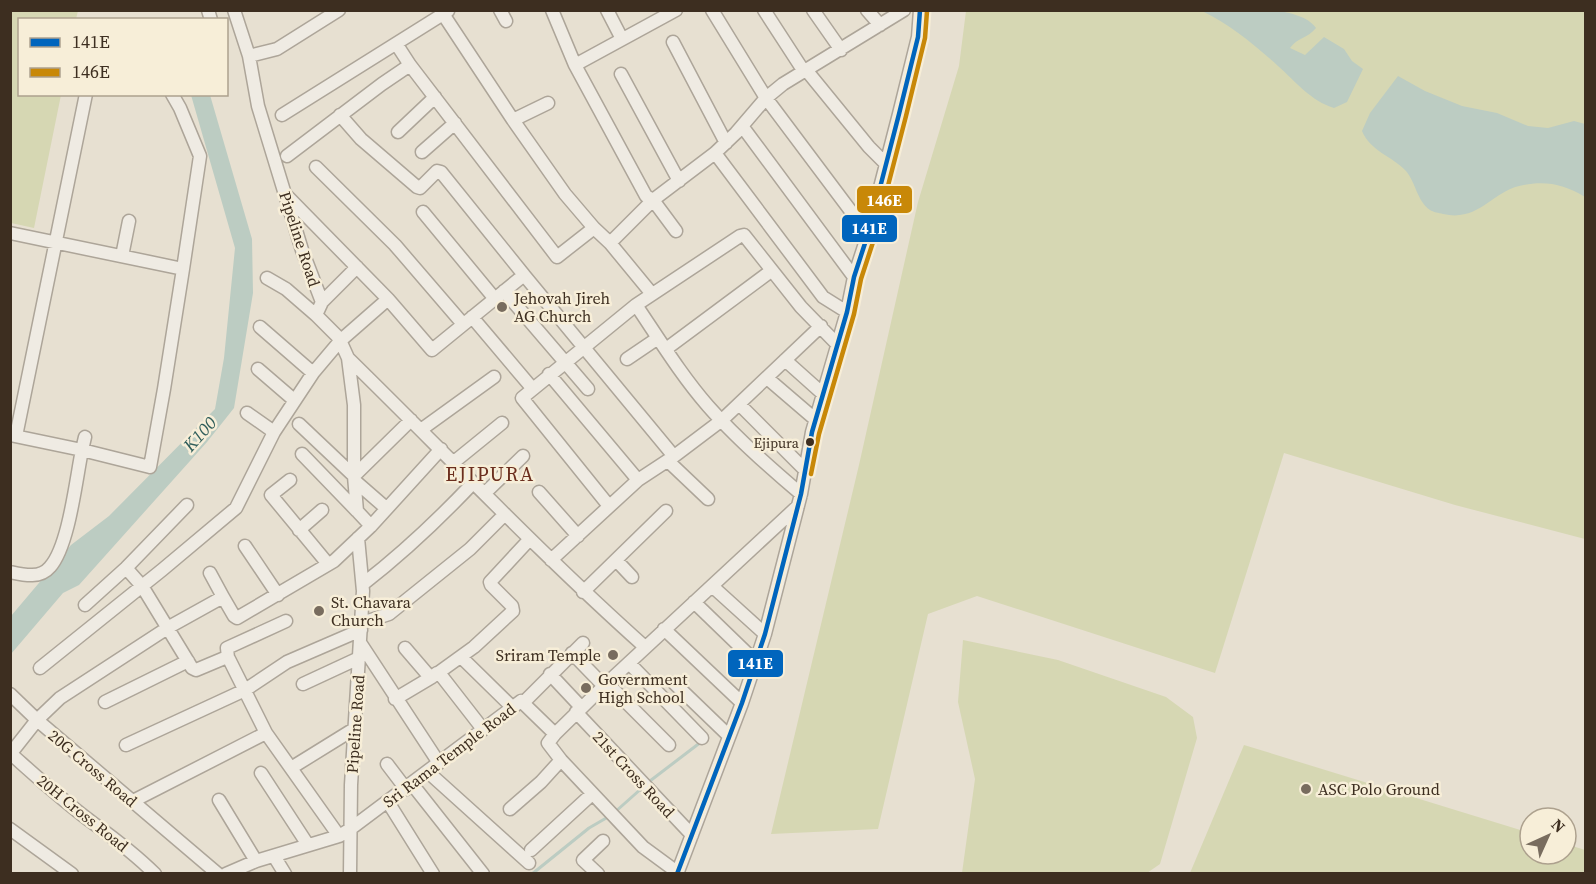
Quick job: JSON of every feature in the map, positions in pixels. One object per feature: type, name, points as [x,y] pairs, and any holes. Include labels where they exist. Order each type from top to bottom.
[{"type":"street","name":"Pipeline Road","points":[[234,10],[249,56],[258,106],[302,250],[322,302],[316,315]]},
{"type":"street","points":[[249,56],[277,49],[339,10]]},
{"type":"street","points":[[552,10],[575,65],[646,196],[653,200],[676,231]]},
{"type":"street","points":[[607,10],[622,39]]},
{"type":"street","points":[[575,65],[661,14],[676,10]]},
{"type":"street","points":[[712,10],[766,98],[867,234]]},
{"type":"street","points":[[764,10],[801,67],[807,71],[869,147],[886,164]]},
{"type":"street","points":[[813,10],[841,50]]},
{"type":"street","points":[[867,10],[880,26]]},
{"type":"street","points":[[610,243],[653,200],[716,153],[766,98],[783,84],[904,10]]},
{"type":"street","points":[[800,500],[579,710],[548,743],[592,794],[643,847],[677,873],[742,703],[765,634],[800,500],[816,420],[847,312],[854,277],[886,164],[918,37],[920,10]]},
{"type":"street","points":[[282,115],[397,45],[446,12],[513,120],[565,194],[652,294]]},
{"type":"street","points":[[673,42],[726,143]]},
{"type":"street","points":[[397,45],[557,257],[594,228]]},
{"type":"street","points":[[288,156],[410,65]]},
{"type":"street","points":[[621,74],[679,181]]},
{"type":"street","points":[[86,96],[13,435],[150,467],[200,156],[173,96]]},
{"type":"street","points":[[398,132],[435,97]]},
{"type":"street","points":[[513,120],[548,103]]},
{"type":"street","points":[[340,115],[361,140],[417,187],[420,188],[437,171],[441,172],[671,459],[708,499]]},
{"type":"street","points":[[422,152],[455,123]]},
{"type":"street","points":[[741,127],[854,277]]},
{"type":"street","points":[[716,153],[823,297],[847,312]]},
{"type":"street","points":[[316,167],[395,245],[532,388]]},
{"type":"street","points":[[287,196],[388,299],[432,350],[524,275]]},
{"type":"street","points":[[423,212],[588,389]]},
{"type":"street","points":[[122,256],[129,221]]},
{"type":"street","points":[[10,233],[183,269]]},
{"type":"street","points":[[609,506],[522,400],[522,396],[636,305],[744,235],[801,307],[837,344]]},
{"type":"street","points":[[322,302],[357,267]]},
{"type":"street","points":[[666,349],[771,271]]},
{"type":"street","points":[[267,278],[286,289],[316,315],[339,338],[348,358],[354,405],[354,479],[357,511]]},
{"type":"street","points":[[40,668],[236,508],[274,432],[313,373],[340,341],[388,299]]},
{"type":"street","points":[[636,305],[706,404],[800,500]]},
{"type":"street","points":[[551,560],[638,480],[671,459],[722,420],[821,326]]},
{"type":"street","points":[[260,327],[313,373]]},
{"type":"street","points":[[627,359],[658,338]]},
{"type":"street","points":[[348,358],[422,429],[583,592],[645,647]]},
{"type":"street","points":[[785,360],[823,394]]},
{"type":"street","points":[[258,369],[294,400]]},
{"type":"street","points":[[549,374],[638,480]]},
{"type":"street","points":[[422,429],[494,377]]},
{"type":"street","points":[[766,378],[816,420]]},
{"type":"street","points":[[739,404],[805,470]]},
{"type":"street","points":[[247,413],[274,432]]},
{"type":"street","points":[[354,479],[411,420]]},
{"type":"street","points":[[454,462],[502,423]]},
{"type":"street","points":[[299,424],[386,508]]},
{"type":"street","points":[[10,572],[32,576],[50,568],[63,545],[85,437]]},
{"type":"street","points":[[210,573],[237,618],[328,564],[371,526],[441,449]]},
{"type":"street","points":[[302,454],[371,526]]},
{"type":"street","points":[[485,494],[523,456]]},
{"type":"street","points":[[290,480],[271,495],[328,564]]},
{"type":"street","points":[[363,584],[419,538],[473,483]]},
{"type":"street","points":[[539,492],[578,536]]},
{"type":"street","points":[[85,605],[126,568],[187,505]]},
{"type":"street","points":[[299,530],[322,510]]},
{"type":"street","points":[[583,592],[666,510]]},
{"type":"street","points":[[126,745],[245,690],[287,662],[389,614],[470,549],[505,514]]},
{"type":"street","name":"Pipeline Road","points":[[350,873],[350,858],[344,833],[354,729],[363,584],[358,538]]},
{"type":"street","points":[[395,699],[461,657],[513,611],[512,606],[490,582],[530,540]]},
{"type":"street","points":[[245,546],[278,595]]},
{"type":"street","points":[[616,560],[632,577]]},
{"type":"street","points":[[126,568],[142,586],[192,668],[196,670],[228,658]]},
{"type":"street","points":[[712,585],[765,634]]},
{"type":"street","name":"20G Cross Road","points":[[218,873],[37,720],[60,698],[169,627],[223,597]]},
{"type":"street","points":[[694,602],[756,662]]},
{"type":"street","points":[[286,621],[227,648],[228,658],[266,733],[291,768],[344,833]]},
{"type":"street","points":[[664,629],[742,703]]},
{"type":"street","points":[[524,702],[583,642]]},
{"type":"street","points":[[360,644],[439,763]]},
{"type":"street","points":[[405,648],[429,676],[435,675]]},
{"type":"street","points":[[572,653],[669,745]]},
{"type":"street","points":[[461,657],[512,707]]},
{"type":"street","points":[[303,684],[359,658]]},
{"type":"street","points":[[105,702],[188,661]]},
{"type":"street","points":[[628,663],[702,738]]},
{"type":"street","name":"21st Cross Road","points":[[550,674],[645,785],[692,835]]},
{"type":"street","points":[[435,675],[482,728]]},
{"type":"street","points":[[674,683],[729,736]]},
{"type":"street","points":[[10,694],[37,720],[11,753]]},
{"type":"street","name":"Sri Rama Temple Road","points":[[234,872],[256,861],[344,833],[521,701],[555,734]]},
{"type":"street","points":[[291,768],[354,729]]},
{"type":"street","points":[[133,801],[266,733]]},
{"type":"street","name":"20H Cross Road","points":[[11,753],[155,873]]},
{"type":"street","points":[[510,809],[541,783],[561,760]]},
{"type":"street","points":[[387,764],[409,786],[483,873]]},
{"type":"street","points":[[428,772],[529,864]]},
{"type":"street","points":[[261,773],[308,845]]},
{"type":"street","points":[[531,850],[592,794]]},
{"type":"street","points":[[219,800],[256,861]]},
{"type":"street","points":[[388,802],[434,873]]},
{"type":"street","points":[[10,829],[72,873]]},
{"type":"street","points":[[598,873],[583,860],[603,842]]},
{"type":"street","points":[[274,856],[285,873]]},
{"type":"street","points":[[350,858],[360,873]]},
{"type":"green space","points":[[11,10],[78,11],[76,18],[18,18],[18,96],[61,96],[34,228],[11,223]]},
{"type":"green space","points":[[966,11],[1585,11],[1585,539],[1455,505],[1284,453],[1215,673],[977,596],[928,614],[878,829],[771,834],[859,465],[918,202],[959,66]]},
{"type":"green space","points":[[963,640],[1058,660],[1166,697],[1193,717],[1197,738],[1160,864],[1147,873],[962,873],[975,779],[958,702]]},
{"type":"green space","name":"ASC Polo Ground","points":[[1244,745],[1518,829],[1518,866],[1578,866],[1578,848],[1585,850],[1585,873],[1190,873]]},
{"type":"water","points":[[1276,10],[1303,18],[1316,28],[1290,48],[1305,55],[1324,37],[1344,49],[1352,61],[1363,69],[1347,102],[1334,108],[1318,101],[1251,43],[1202,11]]},
{"type":"water","points":[[1398,76],[1425,91],[1462,106],[1497,113],[1528,126],[1548,128],[1574,121],[1585,124],[1585,197],[1561,186],[1537,183],[1509,190],[1466,214],[1443,214],[1430,210],[1422,202],[1406,171],[1370,144],[1362,131],[1370,113]]},
{"type":"water","name":"K100","points":[[191,96],[210,96],[252,239],[253,293],[234,408],[207,442],[79,585],[63,593],[11,654],[11,616],[71,545],[109,516],[215,409],[224,358],[235,248]]},
{"type":"waterway","points":[[646,784],[701,742]]},
{"type":"waterway","points":[[615,812],[642,788]]},
{"type":"waterway","points":[[532,874],[589,828],[608,817]]},
{"type":"transit line","name":"141E","points":[[677,874],[742,703],[765,634],[801,494],[812,432],[847,312],[854,277],[868,234],[899,114],[918,37],[920,10]]},
{"type":"transit line","name":"146E","points":[[811,474],[819,434],[854,314],[861,279],[875,236],[906,116],[925,38],[927,11]]},
{"type":"place","name":"Jehovah Jireh AG Church","points":[[502,307]]},
{"type":"place","name":"Ejipura","points":[[810,442]]},
{"type":"place","name":"St. Chavara Church","points":[[319,611]]},
{"type":"place","name":"Sriram Temple","points":[[613,655]]},
{"type":"place","name":"Government High School","points":[[586,688]]},
{"type":"place","name":"ASC Polo Ground","points":[[1306,789]]},
{"type":"district","name":"EJIPURA","points":[[490,474]]}]
